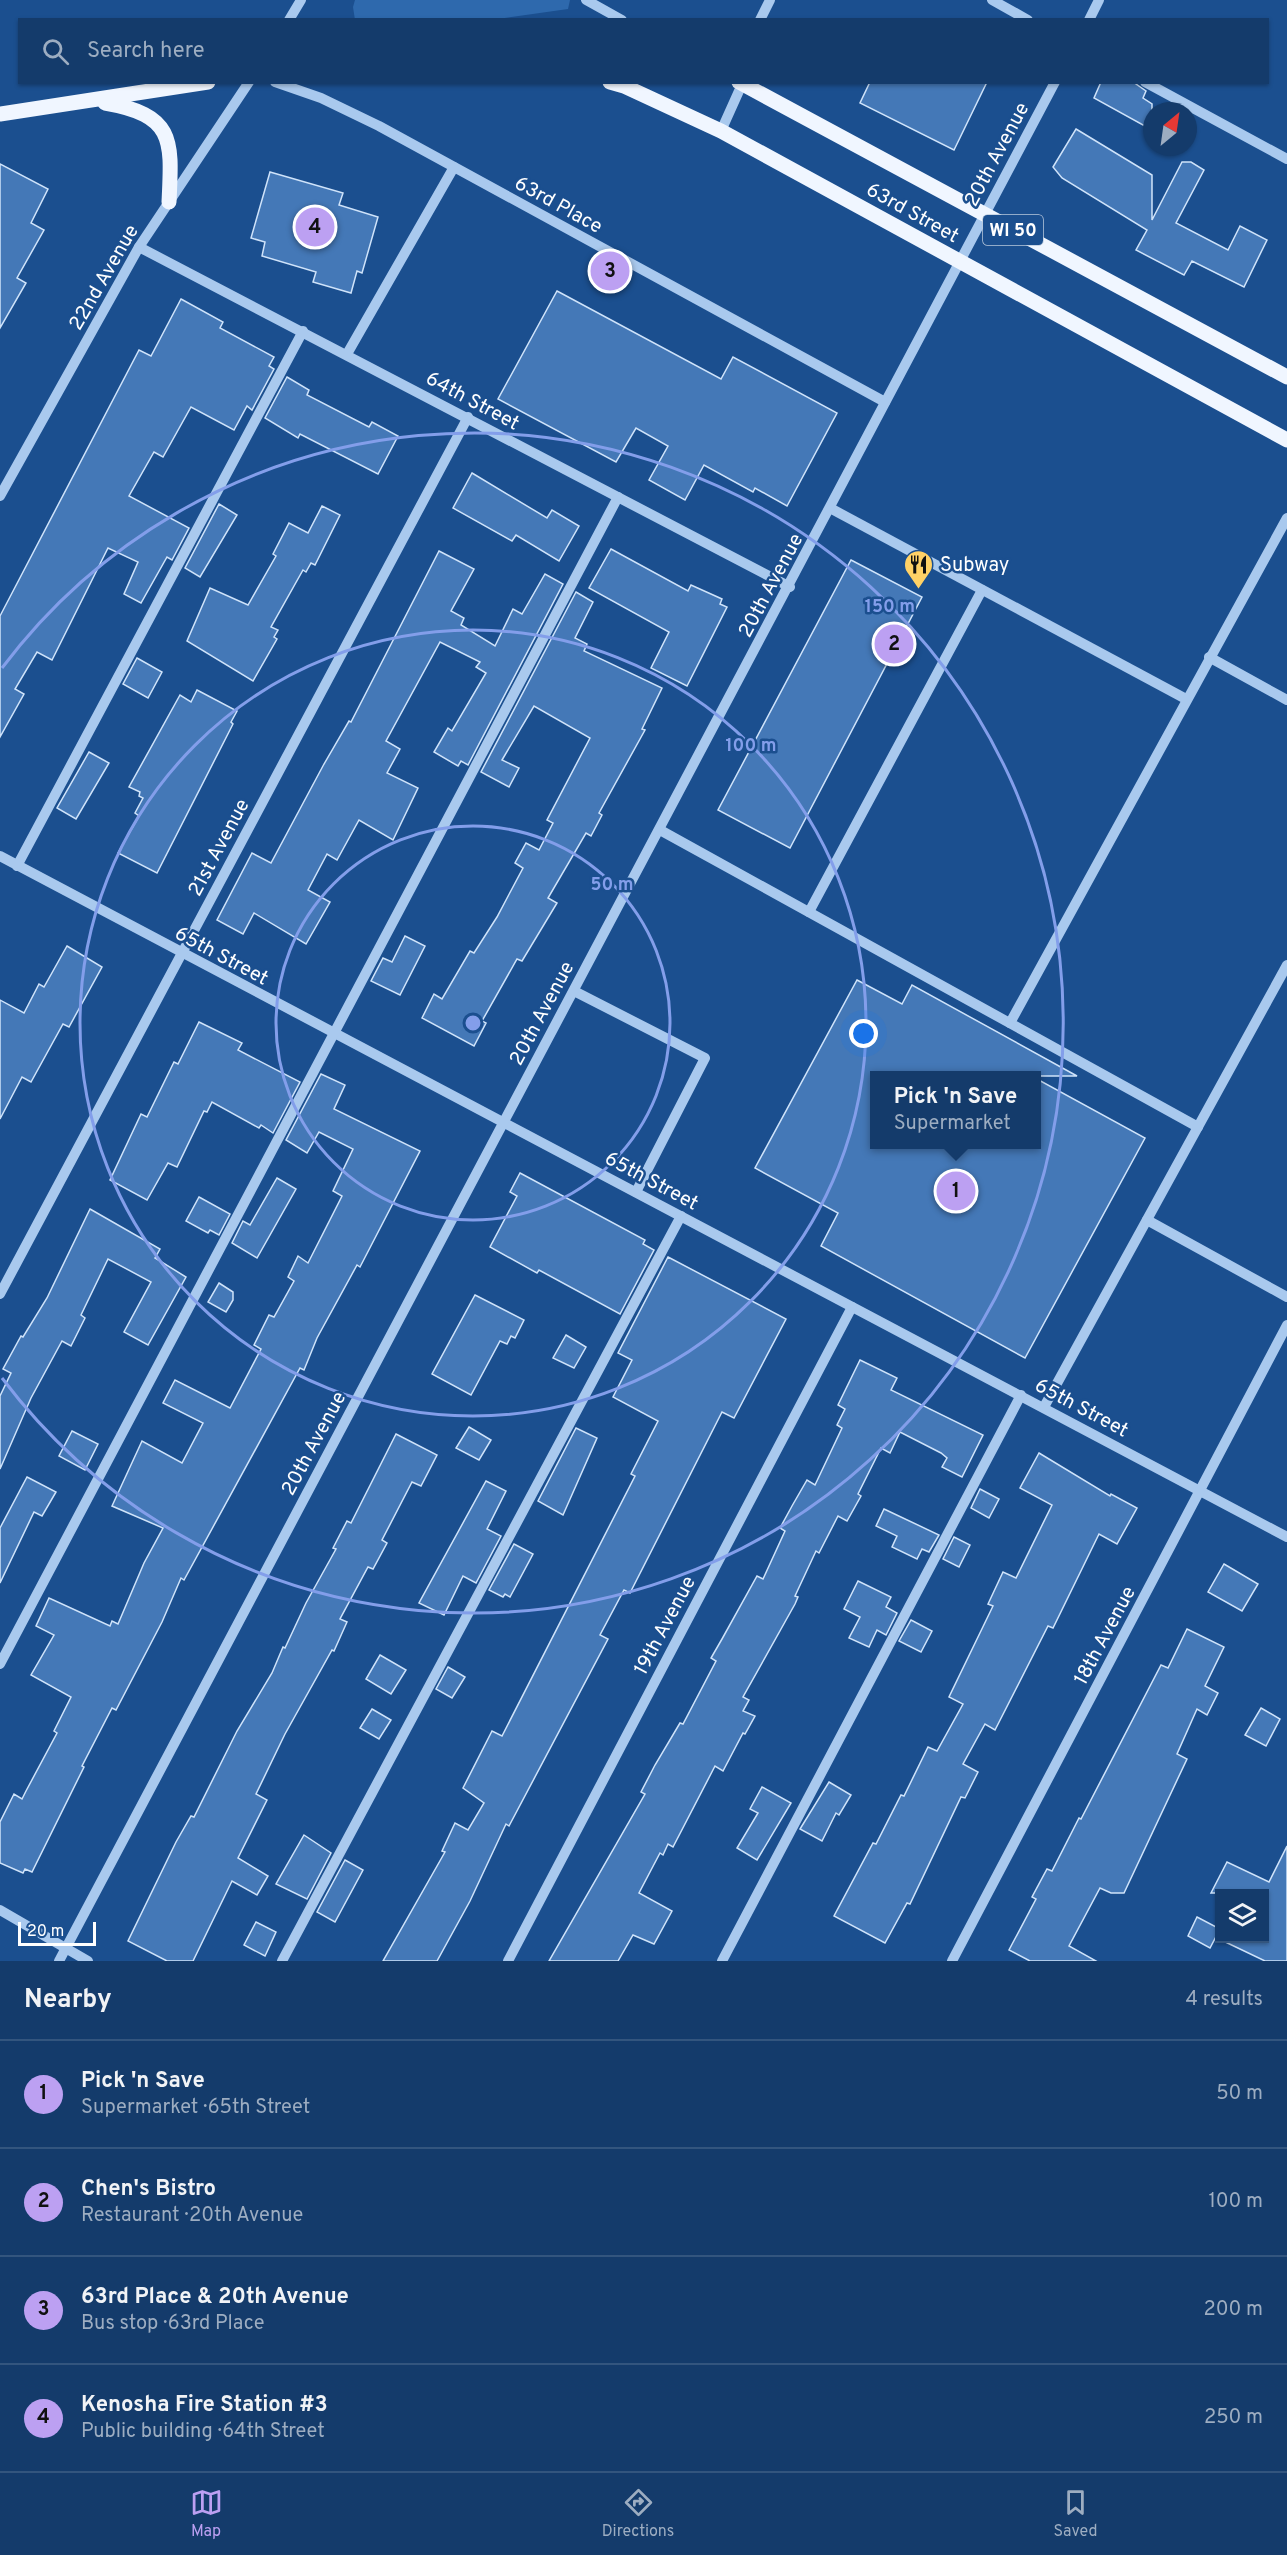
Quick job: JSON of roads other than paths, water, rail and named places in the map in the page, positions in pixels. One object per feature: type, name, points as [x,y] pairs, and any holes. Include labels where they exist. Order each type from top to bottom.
[{"type":"main road","points":[[0,114],[195,84]]},
{"type":"main road","name":"63rd Street","points":[[617,84],[721,131],[1287,440]]},
{"type":"main road","name":"63rd Street","points":[[744,84],[1287,377]]},
{"type":"main road","points":[[90,100],[131,107],[161,127],[169,141],[172,154],[169,202]]},
{"type":"street","points":[[290,18],[301,0]]},
{"type":"street","points":[[586,0],[618,18]]},
{"type":"street","points":[[761,18],[770,0]]},
{"type":"street","points":[[992,0],[1024,18]]},
{"type":"street","points":[[1090,18],[1099,0]]},
{"type":"street","name":"22nd Avenue","points":[[0,496],[139,247],[248,84]]},
{"type":"street","name":"63rd Place","points":[[281,84],[321,98],[454,167],[885,402]]},
{"type":"street","points":[[721,131],[742,84]]},
{"type":"street","name":"20th Avenue","points":[[59,1961],[790,587],[885,402],[1054,84]]},
{"type":"street","points":[[1149,84],[1287,159]]},
{"type":"street","points":[[347,354],[454,167]]},
{"type":"street","name":"64th Street","points":[[139,247],[790,587]]},
{"type":"street","points":[[17,866],[303,332]]},
{"type":"street","name":"21st Avenue","points":[[0,1294],[468,417]]},
{"type":"street","points":[[0,1664],[618,497]]},
{"type":"street","points":[[830,508],[1186,699]]},
{"type":"street","points":[[1010,1023],[1287,518]]},
{"type":"street","points":[[809,912],[982,590]]},
{"type":"street","points":[[1209,657],[1287,700]]},
{"type":"street","points":[[660,830],[1198,1127]]},
{"type":"street","name":"65th Street","points":[[0,856],[181,955],[504,1122],[1202,1490],[1287,1538]]},
{"type":"street","points":[[1044,1407],[1287,965]]},
{"type":"street","points":[[574,991],[705,1058],[636,1192]]},
{"type":"street","points":[[282,1961],[681,1216]]},
{"type":"street","points":[[1147,1220],[1287,1296]]},
{"type":"street","name":"19th Avenue","points":[[508,1961],[852,1307]]},
{"type":"street","name":"18th Avenue","points":[[952,1961],[1287,1325]]},
{"type":"street","points":[[722,1961],[1021,1395]]},
{"type":"street","points":[[0,1910],[88,1961]]},
{"type":"place","name":"Kenosha Fire Station #3","points":[[315,227]]},
{"type":"place","name":"63rd Place & 20th Avenue","points":[[610,271]]},
{"type":"place","name":"Subway","points":[[919,590]]},
{"type":"place","name":"Chen's Bistro","points":[[894,644]]},
{"type":"place","name":"Pick 'n Save","points":[[956,1191]]}]
